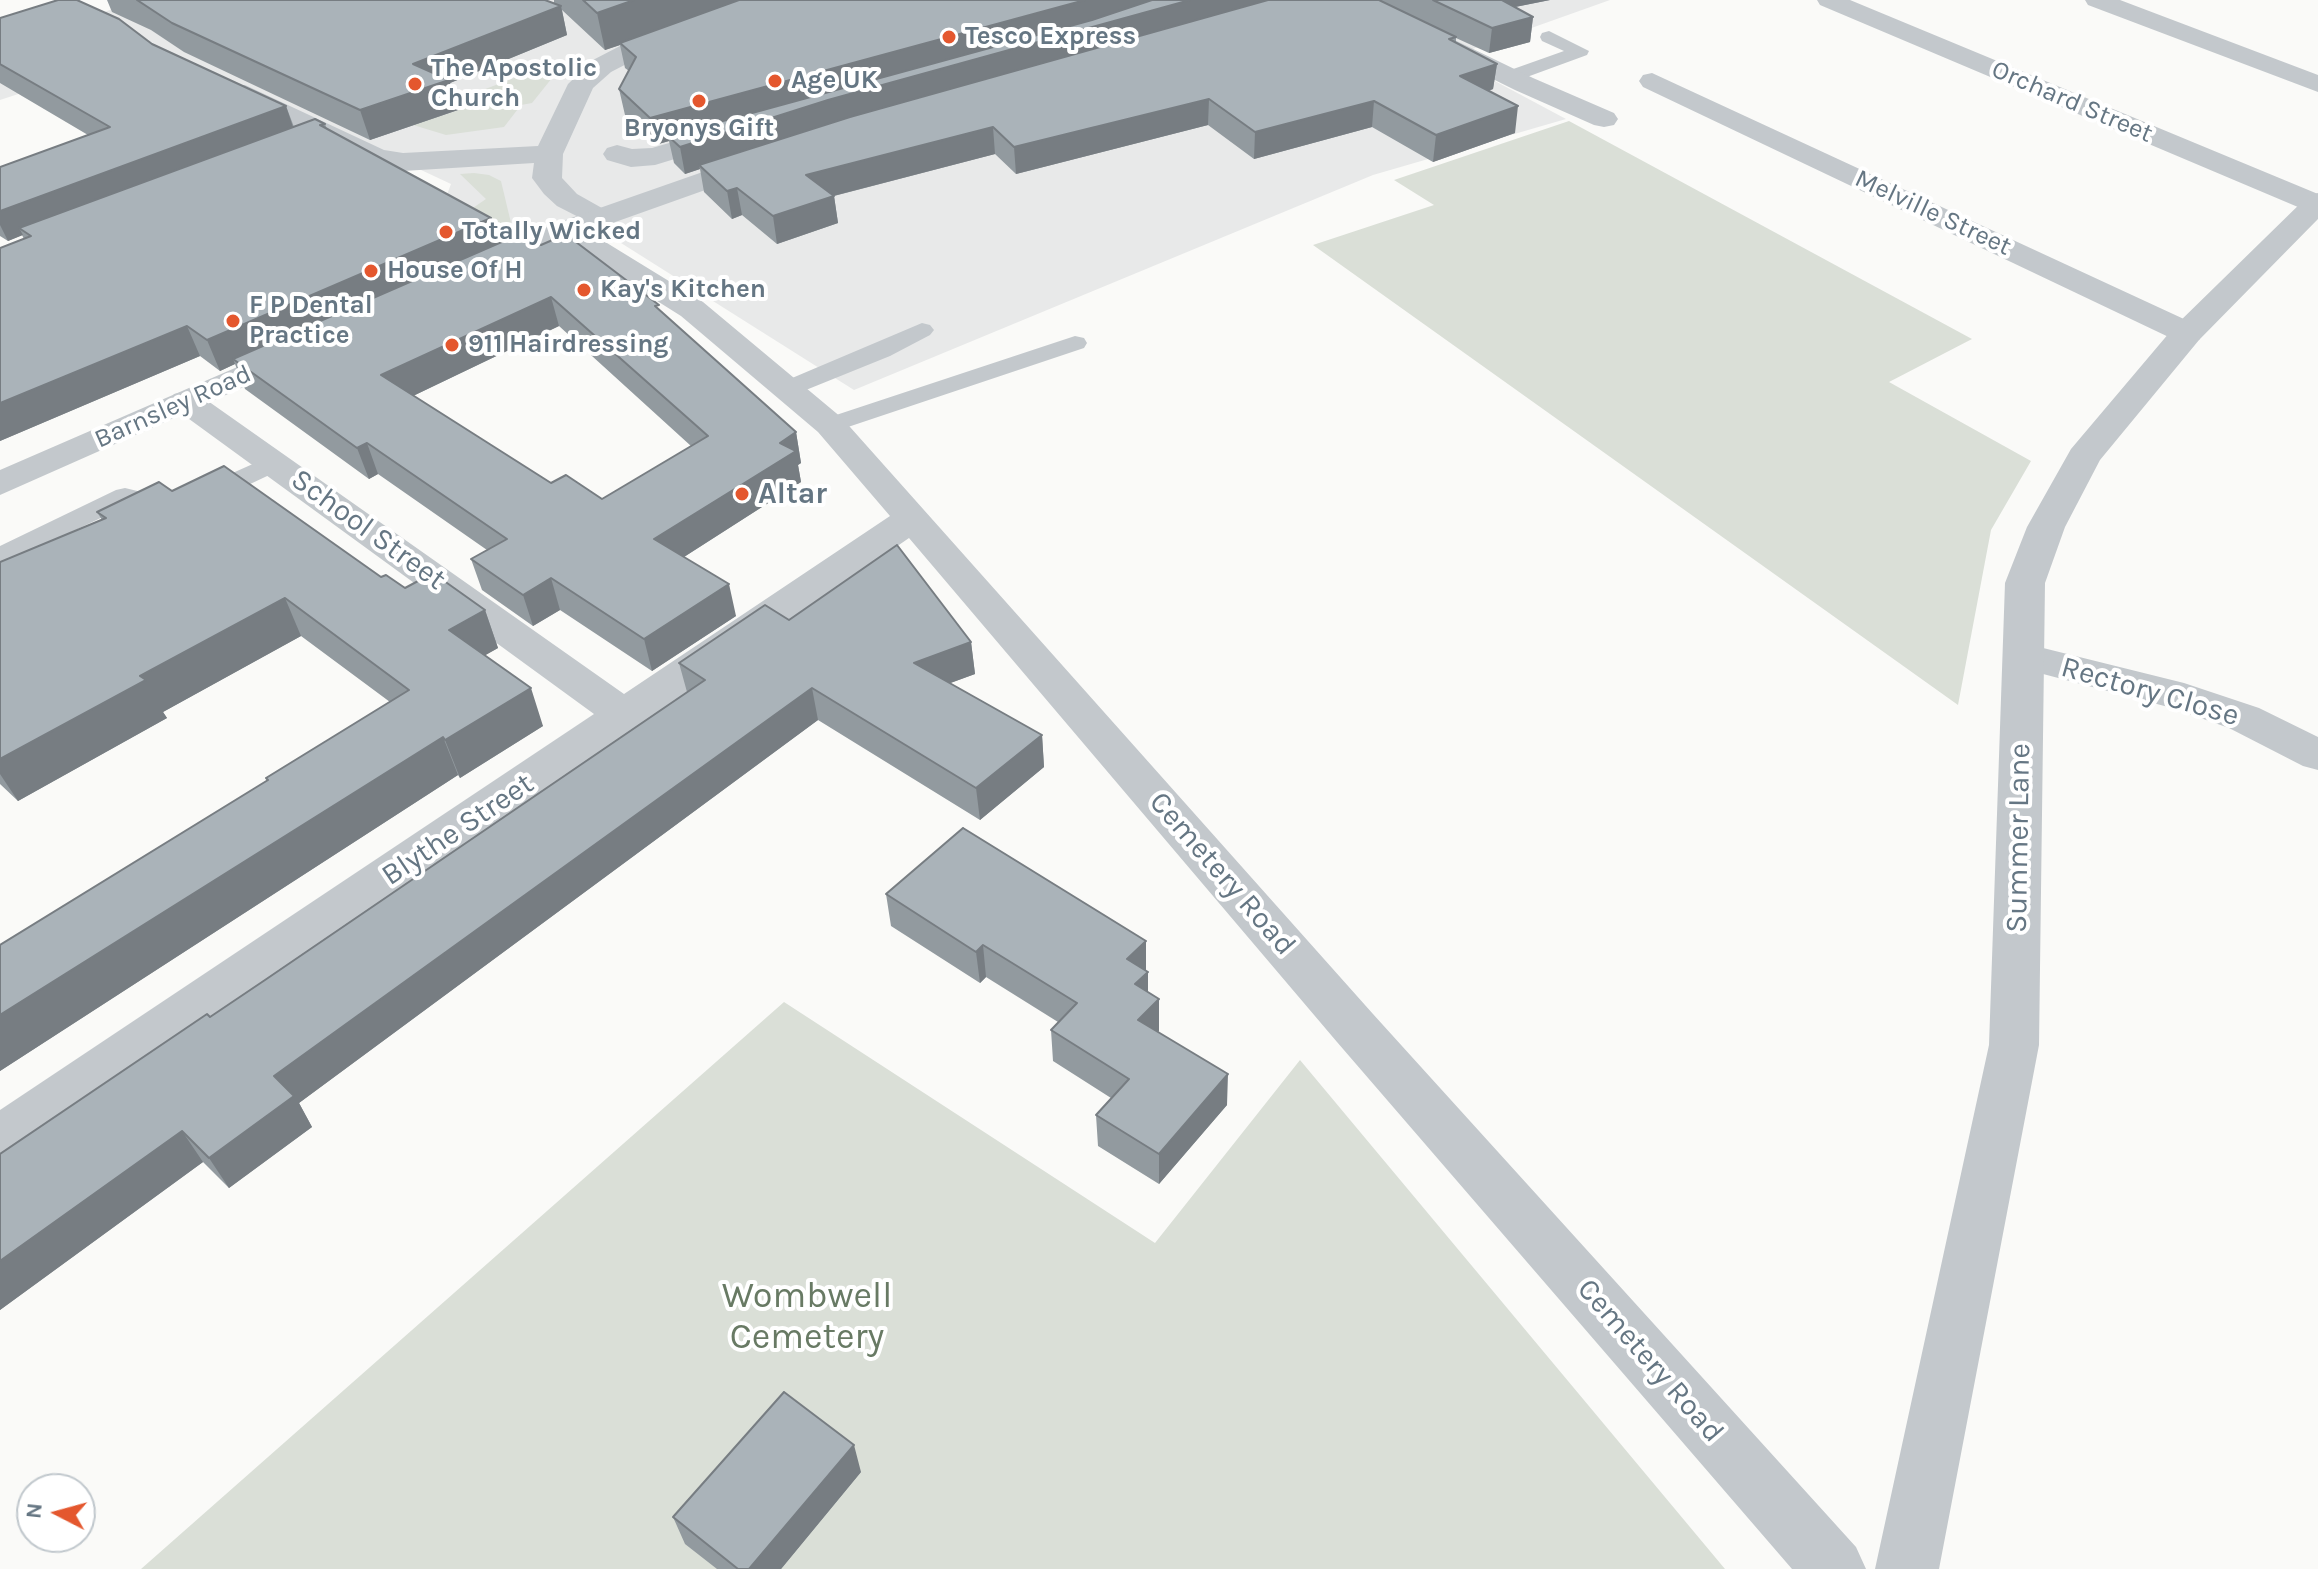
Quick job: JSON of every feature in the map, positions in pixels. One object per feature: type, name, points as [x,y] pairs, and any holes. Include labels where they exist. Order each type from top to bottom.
[{"type":"street","points":[[598,218],[554,188],[547,178],[549,154],[581,84],[602,66],[663,38],[780,0]]},
{"type":"street","points":[[1352,0],[1509,77],[1604,119]]},
{"type":"street","name":"Orchard Street","points":[[1829,0],[2317,203]]},
{"type":"street","points":[[2097,0],[2318,84]]},
{"type":"street","points":[[214,81],[376,157],[403,162],[549,154]]},
{"type":"street","points":[[1556,98],[1594,85]]},
{"type":"street","name":"Melville Street","points":[[1659,93],[2187,333]]},
{"type":"street","points":[[617,154],[631,158],[655,156],[754,127]]},
{"type":"street","points":[[296,146],[325,134]]},
{"type":"street","points":[[448,283],[565,230],[782,154]]},
{"type":"street","name":"Summer Lane","points":[[1907,1569],[2014,1045],[2025,583],[2046,527],[2084,457],[2187,333],[2317,203]]},
{"type":"street","name":"Cemetery Road","points":[[565,230],[692,309],[830,425],[1355,1028],[1834,1569]]},
{"type":"street","name":"Barnsley Road","points":[[0,484],[317,342]]},
{"type":"street","name":"School Street","points":[[186,401],[626,716]]},
{"type":"street","name":"Blythe Street","points":[[0,1138],[626,716],[913,518]]},
{"type":"street","name":"Rectory Close","points":[[2023,656],[2184,697],[2244,718],[2318,755]]},
{"type":"lane","points":[[1509,77],[1580,51],[1549,37]]},
{"type":"lane","points":[[787,389],[881,351],[922,330]]},
{"type":"lane","points":[[830,425],[1075,343]]},
{"type":"lane","points":[[0,557],[125,496],[158,504],[185,504],[273,463]]},
{"type":"shaded area","points":[[135,0],[1610,0],[1450,57],[1566,119],[1373,175],[854,390],[602,231],[505,237],[246,350],[440,213],[451,184],[167,51],[107,65],[0,100],[0,46],[79,22]]},
{"type":"green space","points":[[535,70],[552,78],[532,103],[521,105],[504,127],[446,135],[400,121],[444,115],[464,108],[454,101]]},
{"type":"green space","points":[[1569,121],[1972,339],[1889,382],[2031,461],[1991,530],[1958,705],[1313,245],[1434,205],[1394,180]]},
{"type":"green space","points":[[474,173],[501,181],[511,223],[498,231],[464,214],[486,199],[460,174]]},
{"type":"green space","name":"Wombwell Cemetery","points":[[784,1002],[1155,1243],[1300,1060],[1725,1569],[141,1569]]},
{"type":"building","points":[[58,0],[77,0],[119,19],[152,44],[286,106],[0,211],[0,167],[110,127],[0,64],[0,18]]},
{"type":"building","points":[[137,0],[545,0],[561,6],[413,64],[449,80],[360,110],[172,23]]},
{"type":"building","points":[[583,0],[634,0],[597,13]]},
{"type":"building","points":[[739,0],[1085,0],[650,118],[619,89],[636,57],[620,43]]},
{"type":"building","points":[[1152,0],[1190,0],[828,100],[680,147],[668,136],[1092,20]]},
{"type":"building","points":[[1268,0],[1379,0],[1456,37],[1449,39],[1497,64],[1460,76],[1518,106],[1436,135],[1374,101],[1255,132],[1209,99],[1014,147],[993,127],[806,175],[834,196],[773,216],[737,188],[727,191],[699,165],[850,117]]},
{"type":"building","points":[[1433,0],[1502,0],[1533,17],[1492,28]]},
{"type":"building","points":[[315,119],[325,124],[320,125],[491,218],[207,340],[187,326],[0,403],[0,248],[31,236],[19,228]]},
{"type":"building","points":[[520,234],[541,245],[557,238],[572,239],[659,305],[655,306],[796,432],[780,443],[796,451],[654,539],[729,584],[644,639],[551,578],[523,595],[471,559],[507,539],[367,443],[357,448],[233,359]],"holes":[[[551,297],[708,436],[602,499],[566,475],[551,483],[381,375]]]},
{"type":"building","points":[[224,466],[381,577],[386,575],[405,588],[433,573],[485,610],[449,630],[531,688],[445,740],[443,737],[0,1015],[0,945],[409,690],[285,598],[140,676],[146,680],[0,759],[0,562],[106,518],[97,512],[159,482],[172,491]]},
{"type":"building","points":[[897,545],[971,642],[914,663],[1042,735],[976,788],[812,688],[274,1076],[294,1096],[209,1158],[182,1131],[0,1261],[0,1154],[207,1014],[210,1017],[705,680],[679,663],[765,605],[789,620]]},
{"type":"building","points":[[963,828],[1146,941],[1127,959],[1148,972],[1135,984],[1159,999],[1138,1020],[1228,1074],[1159,1154],[1096,1115],[1129,1079],[1051,1030],[1077,1003],[983,945],[976,952],[886,894]]},
{"type":"building","points":[[784,1392],[854,1445],[749,1569],[738,1569],[673,1517]]},
{"type":"place","name":"Tesco Express","points":[[949,37]]},
{"type":"place","name":"Age UK","points":[[775,81]]},
{"type":"place","name":"The Apostolic Church","points":[[415,84]]},
{"type":"place","name":"Bryonys Gift","points":[[699,101]]},
{"type":"place","name":"Totally Wicked","points":[[446,232]]},
{"type":"place","name":"House Of H","points":[[371,271]]},
{"type":"place","name":"Kay's Kitchen","points":[[584,290]]},
{"type":"place","name":"F P Dental Practice","points":[[233,321]]},
{"type":"place","name":"911 Hairdressing","points":[[452,345]]},
{"type":"place","name":"Altar","points":[[742,494]]}]
